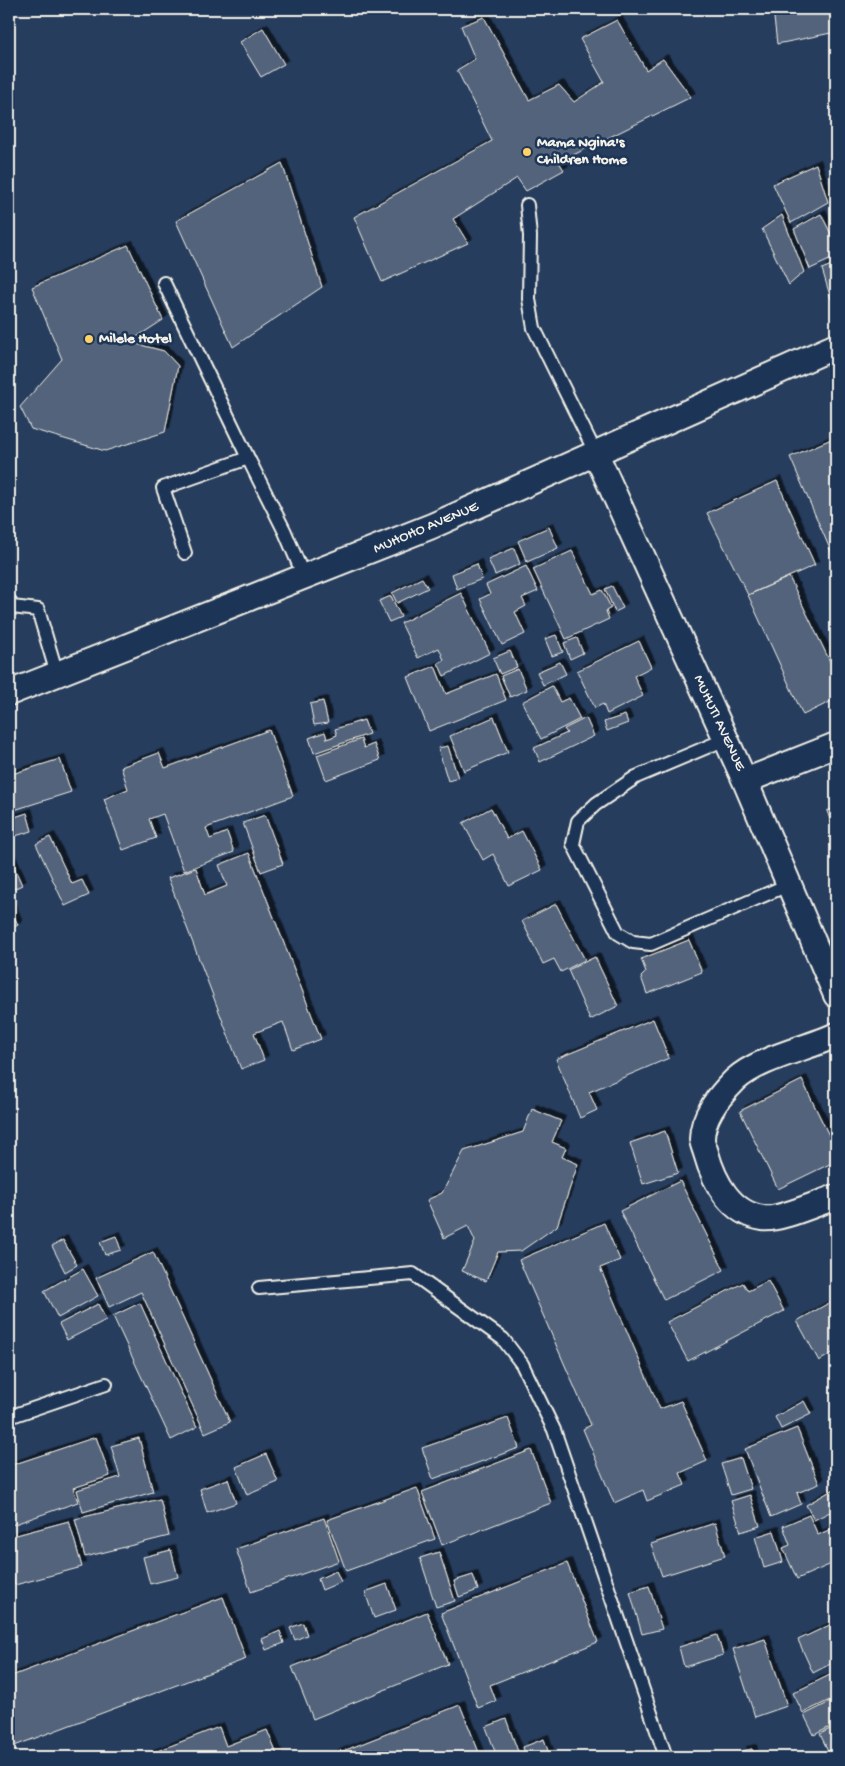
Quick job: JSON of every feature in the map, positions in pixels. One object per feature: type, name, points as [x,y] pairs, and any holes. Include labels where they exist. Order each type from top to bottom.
[{"type":"street","name":"MUHOHO AVENUE","points":[[9,693],[432,526],[836,346]]},
{"type":"street","name":"MUHUTI AVENUE","points":[[596,454],[745,781],[836,994]]},
{"type":"street","points":[[745,781],[836,745]]},
{"type":"street","points":[[836,1035],[766,1063],[736,1079],[708,1115],[702,1139],[717,1182],[731,1201],[746,1214],[765,1219],[784,1215],[836,1197]]},
{"type":"lane","points":[[527,205],[530,236],[529,299],[534,328],[596,454]]},
{"type":"lane","points":[[164,283],[285,532],[304,577]]},
{"type":"lane","points":[[185,553],[163,488],[248,458]]},
{"type":"lane","points":[[9,600],[12,607],[38,610],[57,674]]},
{"type":"lane","points":[[726,739],[628,782],[596,804],[578,821],[573,844],[618,933],[633,942],[651,944],[790,884]]},
{"type":"lane","points":[[259,1288],[414,1274],[503,1339],[522,1364],[554,1430],[666,1757]]},
{"type":"lane","points":[[9,1417],[106,1384]]},
{"type":"building","points":[[773,9],[836,9],[836,32],[777,44]]},
{"type":"building","name":"Mama Ngina's Children Home","points":[[484,17],[529,100],[559,85],[574,102],[604,82],[580,39],[617,20],[646,70],[663,59],[691,97],[559,162],[564,170],[526,191],[517,178],[453,219],[468,243],[382,282],[354,217],[492,141],[457,70],[475,59],[461,26]]},
{"type":"building","points":[[263,28],[284,64],[261,77],[240,42]]},
{"type":"building","points":[[282,163],[322,287],[233,347],[176,221]]},
{"type":"building","points":[[816,164],[828,202],[791,223],[773,184]]},
{"type":"building","points":[[821,214],[836,244],[836,257],[810,269],[794,229]]},
{"type":"building","points":[[782,215],[804,272],[789,285],[762,229]]},
{"type":"building","points":[[128,245],[163,320],[129,342],[164,351],[178,366],[165,432],[105,451],[31,429],[20,407],[62,359],[32,287]]},
{"type":"building","points":[[836,263],[836,297],[831,299],[822,269]]},
{"type":"building","points":[[836,437],[836,563],[790,457]]},
{"type":"building","points":[[777,481],[815,565],[748,595],[707,513]]},
{"type":"building","points":[[549,527],[558,548],[527,562],[518,541]]},
{"type":"building","points":[[514,548],[520,564],[495,575],[488,559]]},
{"type":"building","points":[[572,551],[593,594],[602,590],[611,608],[606,611],[609,619],[566,639],[533,569]]},
{"type":"building","points":[[477,564],[482,579],[457,589],[452,574]]},
{"type":"building","points":[[526,566],[538,591],[522,598],[526,606],[515,612],[525,634],[502,645],[480,599],[490,594],[486,585]]},
{"type":"building","points":[[789,577],[836,674],[836,699],[803,715],[748,595]]},
{"type":"building","points":[[422,578],[428,588],[397,603],[392,593]]},
{"type":"building","points":[[612,586],[623,608],[615,612],[605,589]]},
{"type":"building","points":[[461,593],[490,653],[444,676],[438,663],[444,660],[439,648],[418,658],[401,623]]},
{"type":"building","points":[[391,596],[401,617],[389,622],[379,601]]},
{"type":"building","points":[[556,635],[563,652],[552,656],[545,639]]},
{"type":"building","points":[[577,638],[583,653],[570,659],[564,643]]},
{"type":"building","points":[[639,641],[651,667],[634,676],[643,696],[607,714],[603,704],[595,708],[577,671]]},
{"type":"building","points":[[510,651],[517,667],[500,674],[493,658]]},
{"type":"building","points":[[560,662],[566,674],[543,685],[537,672]]},
{"type":"building","points":[[435,666],[446,694],[496,674],[506,700],[429,731],[408,677]]},
{"type":"building","points":[[518,669],[527,690],[510,697],[501,676]]},
{"type":"building","points":[[552,686],[560,702],[569,698],[580,719],[541,739],[522,702]]},
{"type":"building","points":[[323,701],[328,723],[314,725],[310,704]]},
{"type":"building","points":[[625,715],[628,723],[607,731],[604,722]]},
{"type":"building","points":[[494,717],[508,752],[464,771],[450,736]]},
{"type":"building","points":[[586,718],[594,736],[540,762],[534,748],[567,733],[564,729]]},
{"type":"building","points":[[364,720],[369,734],[314,753],[309,738],[325,732],[327,739],[337,735],[335,729]]},
{"type":"building","points":[[269,730],[293,796],[206,828],[210,839],[227,832],[234,852],[184,871],[163,814],[149,819],[156,838],[123,850],[104,799],[128,789],[121,767],[159,753],[165,768]]},
{"type":"building","points":[[361,739],[364,748],[374,744],[380,760],[326,780],[317,755]]},
{"type":"building","points":[[448,746],[458,778],[448,781],[438,748]]},
{"type":"building","points":[[60,759],[71,792],[11,811],[9,803],[9,775]]},
{"type":"building","points":[[836,807],[836,836],[827,811]]},
{"type":"building","points":[[491,808],[507,839],[522,831],[542,870],[509,886],[493,854],[483,860],[463,823]]},
{"type":"building","points":[[27,813],[32,831],[12,837],[9,819]]},
{"type":"building","points":[[265,815],[283,864],[261,872],[243,823]]},
{"type":"building","points":[[50,837],[72,884],[82,880],[89,895],[65,906],[36,844]]},
{"type":"building","points":[[249,853],[321,1039],[293,1050],[283,1022],[254,1033],[264,1060],[241,1069],[168,878],[196,868],[205,895],[227,886],[219,865]]},
{"type":"building","points":[[9,856],[22,885],[9,891]]},
{"type":"building","points":[[556,904],[585,960],[561,972],[554,959],[543,964],[522,921]]},
{"type":"building","points":[[9,905],[18,925],[9,930]]},
{"type":"building","points":[[689,940],[702,972],[647,994],[641,977],[646,972],[641,959]]},
{"type":"building","points":[[595,957],[618,1006],[590,1020],[568,970]]},
{"type":"building","points":[[653,1019],[669,1058],[589,1092],[597,1110],[580,1118],[556,1059]]},
{"type":"building","points":[[802,1080],[836,1150],[836,1161],[778,1189],[740,1111]]},
{"type":"building","points":[[532,1109],[561,1121],[552,1142],[566,1148],[562,1157],[578,1164],[557,1226],[521,1251],[498,1252],[486,1281],[462,1271],[475,1241],[468,1226],[444,1238],[427,1200],[442,1193],[464,1151],[523,1132]]},
{"type":"building","points":[[665,1131],[678,1173],[643,1184],[630,1143]]},
{"type":"building","points":[[680,1181],[724,1270],[664,1300],[620,1211]]},
{"type":"building","points":[[604,1223],[620,1260],[600,1268],[660,1409],[681,1401],[707,1461],[680,1473],[685,1485],[647,1501],[643,1490],[614,1503],[583,1429],[591,1425],[519,1260]]},
{"type":"building","points":[[116,1236],[121,1250],[105,1255],[100,1242]]},
{"type":"building","points":[[63,1240],[77,1265],[65,1272],[52,1246]]},
{"type":"building","points":[[153,1252],[230,1422],[205,1433],[141,1292],[109,1307],[96,1278]]},
{"type":"building","points":[[83,1269],[98,1296],[58,1318],[44,1291]]},
{"type":"building","points":[[768,1281],[784,1311],[688,1361],[667,1322],[743,1283],[748,1291]]},
{"type":"building","points":[[836,1299],[836,1351],[819,1361],[797,1321]]},
{"type":"building","points":[[140,1303],[197,1427],[171,1440],[113,1316]]},
{"type":"building","points":[[98,1304],[106,1320],[67,1340],[59,1324]]},
{"type":"building","points":[[804,1401],[811,1414],[781,1429],[775,1417]]},
{"type":"building","points":[[508,1418],[519,1448],[433,1479],[422,1448]]},
{"type":"building","points":[[797,1428],[819,1484],[797,1493],[801,1504],[771,1517],[745,1449]]},
{"type":"building","points":[[96,1437],[110,1476],[73,1488],[78,1502],[9,1526],[9,1466]]},
{"type":"building","points":[[139,1438],[153,1492],[83,1512],[77,1490],[120,1477],[111,1446]]},
{"type":"building","points":[[531,1450],[551,1503],[442,1545],[422,1492]]},
{"type":"building","points":[[266,1454],[278,1482],[247,1495],[236,1467]]},
{"type":"building","points":[[741,1458],[751,1489],[731,1495],[721,1464]]},
{"type":"building","points":[[228,1479],[236,1503],[207,1513],[200,1489]]},
{"type":"building","points":[[417,1488],[435,1539],[346,1571],[327,1520]]},
{"type":"building","points":[[836,1488],[836,1524],[830,1512],[814,1520],[806,1505]]},
{"type":"building","points":[[750,1495],[760,1526],[741,1532],[731,1501]]},
{"type":"building","points":[[160,1499],[169,1536],[85,1557],[75,1519]]},
{"type":"building","points":[[809,1515],[818,1535],[833,1528],[836,1535],[836,1562],[797,1579],[783,1548],[790,1545],[783,1526]]},
{"type":"building","points":[[324,1518],[339,1561],[251,1592],[236,1549]]},
{"type":"building","points":[[69,1521],[82,1567],[15,1585],[9,1563],[9,1537]]},
{"type":"building","points":[[715,1523],[725,1556],[662,1576],[651,1544]]},
{"type":"building","points":[[774,1531],[783,1562],[764,1568],[755,1537]]},
{"type":"building","points":[[171,1550],[178,1577],[150,1584],[143,1557]]},
{"type":"building","points":[[439,1552],[455,1601],[436,1607],[420,1558]]},
{"type":"building","points":[[567,1563],[598,1642],[490,1685],[496,1701],[478,1708],[441,1613]]},
{"type":"building","points":[[336,1571],[341,1582],[322,1590],[318,1579]]},
{"type":"building","points":[[473,1575],[478,1590],[459,1597],[454,1581]]},
{"type":"building","points":[[387,1584],[396,1610],[374,1618],[365,1592]]},
{"type":"building","points":[[649,1586],[662,1629],[642,1634],[630,1592]]},
{"type":"building","points":[[223,1597],[246,1659],[9,1748],[9,1677]]},
{"type":"building","points":[[427,1612],[448,1664],[313,1719],[292,1667]]},
{"type":"building","points":[[836,1622],[836,1661],[813,1673],[798,1640]]},
{"type":"building","points":[[303,1623],[307,1635],[295,1640],[290,1628]]},
{"type":"building","points":[[280,1631],[284,1643],[266,1650],[262,1639]]},
{"type":"building","points":[[717,1635],[723,1655],[684,1667],[679,1647]]},
{"type":"building","points":[[765,1639],[787,1706],[755,1717],[733,1649]]},
{"type":"building","points":[[830,1675],[836,1688],[836,1697],[803,1713],[793,1693]]},
{"type":"building","points":[[836,1699],[836,1724],[814,1735],[804,1715]]},
{"type":"building","points":[[460,1705],[480,1755],[474,1757],[328,1757]]},
{"type":"building","points":[[506,1719],[520,1757],[497,1757],[486,1727]]},
{"type":"building","points":[[836,1726],[836,1757],[831,1757],[820,1734]]},
{"type":"building","points":[[219,1727],[226,1746],[267,1730],[278,1757],[142,1757]]},
{"type":"building","points":[[544,1739],[550,1757],[526,1757],[523,1747]]},
{"type":"building","points":[[752,1749],[754,1757],[743,1757],[742,1751]]},
{"type":"place","name":"Mama Ngina's Children Home","points":[[527,152]]},
{"type":"place","name":"Milele Hotel","points":[[89,339]]}]
